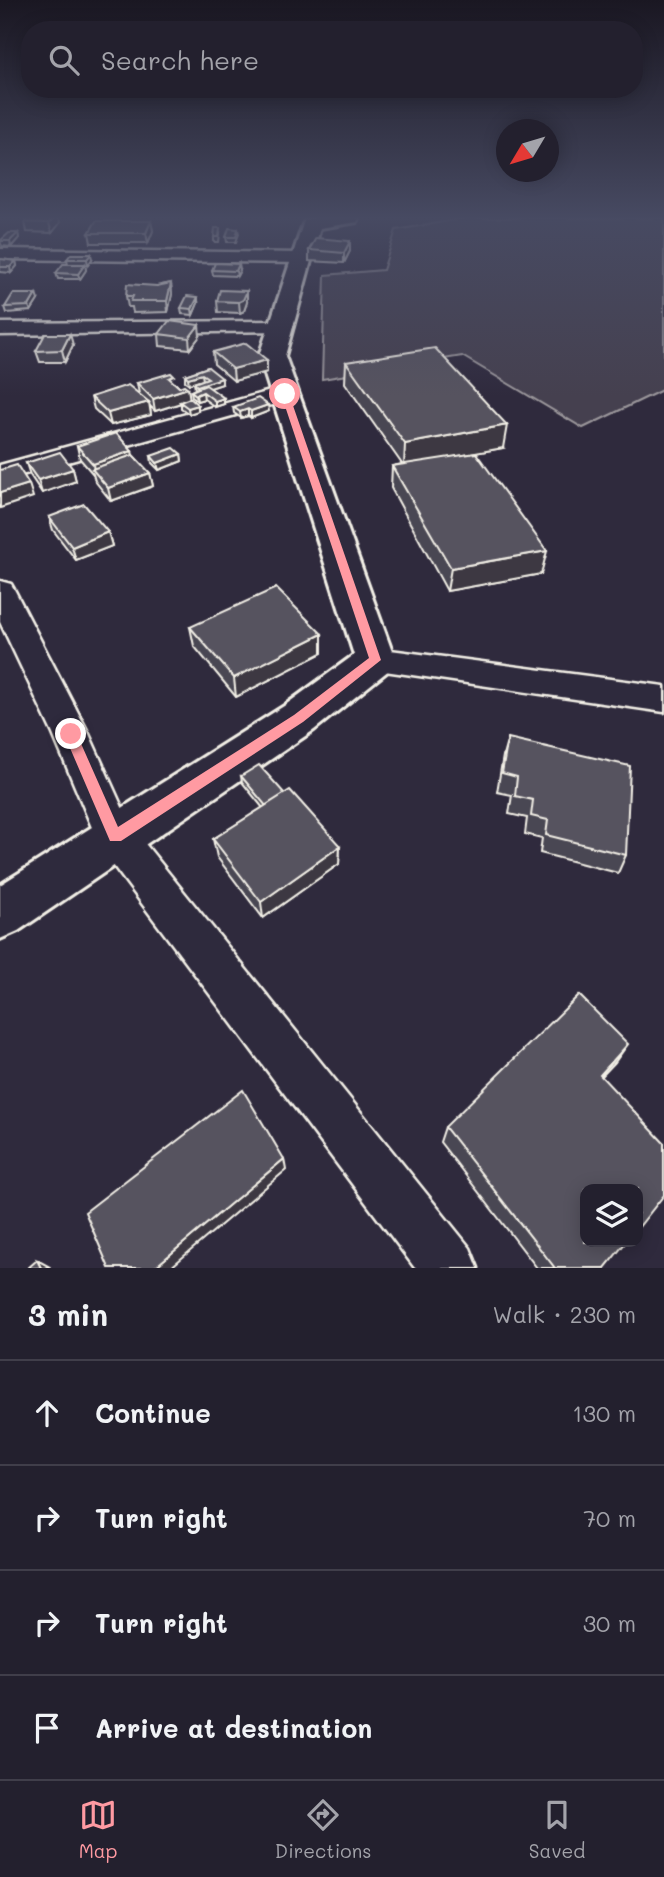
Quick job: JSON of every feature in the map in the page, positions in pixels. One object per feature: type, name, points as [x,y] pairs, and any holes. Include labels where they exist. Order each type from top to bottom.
[{"type":"street","points":[[294,277],[272,356],[375,660]]},
{"type":"street","points":[[0,330],[281,327]]},
{"type":"street","points":[[0,473],[285,394]]},
{"type":"street","points":[[0,591],[71,734],[116,837],[450,1268]]},
{"type":"street","points":[[0,914],[299,718],[375,660],[664,699]]},
{"type":"shaded area","points":[[325,277],[664,277],[664,389],[583,428],[462,356],[322,379]]},
{"type":"building","points":[[171,283],[167,301],[131,301],[133,296],[126,296],[127,284],[157,286]]},
{"type":"building","points":[[220,290],[247,291],[239,302],[217,301]]},
{"type":"building","points":[[13,294],[36,294],[29,306],[5,307]]},
{"type":"building","points":[[187,296],[198,297],[192,309],[181,308]]},
{"type":"building","points":[[169,321],[199,325],[189,338],[159,334]]},
{"type":"building","points":[[45,334],[70,334],[62,350],[36,351]]},
{"type":"building","points":[[246,343],[267,360],[233,369],[213,352]]},
{"type":"building","points":[[435,348],[507,425],[405,444],[346,362]]},
{"type":"building","points":[[208,367],[222,378],[197,386],[194,383],[208,378],[202,374],[188,378],[185,375]]},
{"type":"building","points":[[171,373],[174,376],[169,378],[179,387],[184,385],[188,388],[153,399],[137,383]]},
{"type":"building","points":[[128,385],[149,402],[108,413],[91,397]]},
{"type":"building","points":[[206,385],[224,398],[215,401],[203,392],[196,395],[191,391]]},
{"type":"building","points":[[190,398],[198,405],[188,408],[180,402]]},
{"type":"building","points":[[258,398],[268,405],[240,412],[233,407]]},
{"type":"building","points":[[116,433],[132,451],[93,464],[77,446]]},
{"type":"building","points":[[174,448],[181,454],[157,463],[151,456]]},
{"type":"building","points":[[60,452],[73,469],[38,480],[26,463]]},
{"type":"building","points":[[476,453],[547,551],[451,568],[392,466]]},
{"type":"building","points":[[133,455],[150,473],[108,488],[92,469]]},
{"type":"building","points":[[17,465],[29,484],[0,493],[0,470]]},
{"type":"building","points":[[84,504],[108,532],[72,547],[49,517]]},
{"type":"building","points":[[276,588],[322,634],[234,678],[190,627]]},
{"type":"building","points":[[508,738],[630,766],[626,855],[546,835],[548,820],[531,816],[533,800],[515,796],[517,777],[502,773]]},
{"type":"building","points":[[259,765],[285,794],[266,806],[241,776]]},
{"type":"building","points":[[290,790],[340,846],[261,902],[213,839]]},
{"type":"building","points":[[579,995],[628,1044],[600,1075],[664,1143],[664,1195],[643,1222],[643,1184],[580,1184],[580,1247],[622,1247],[605,1268],[555,1268],[445,1127]]},
{"type":"building","points":[[243,1090],[284,1159],[154,1268],[109,1268],[85,1212]]},
{"type":"building","points":[[37,1260],[41,1268],[28,1268]]},
{"type":"route","points":[[71,734],[116,837],[299,718],[375,660],[285,394]]}]
